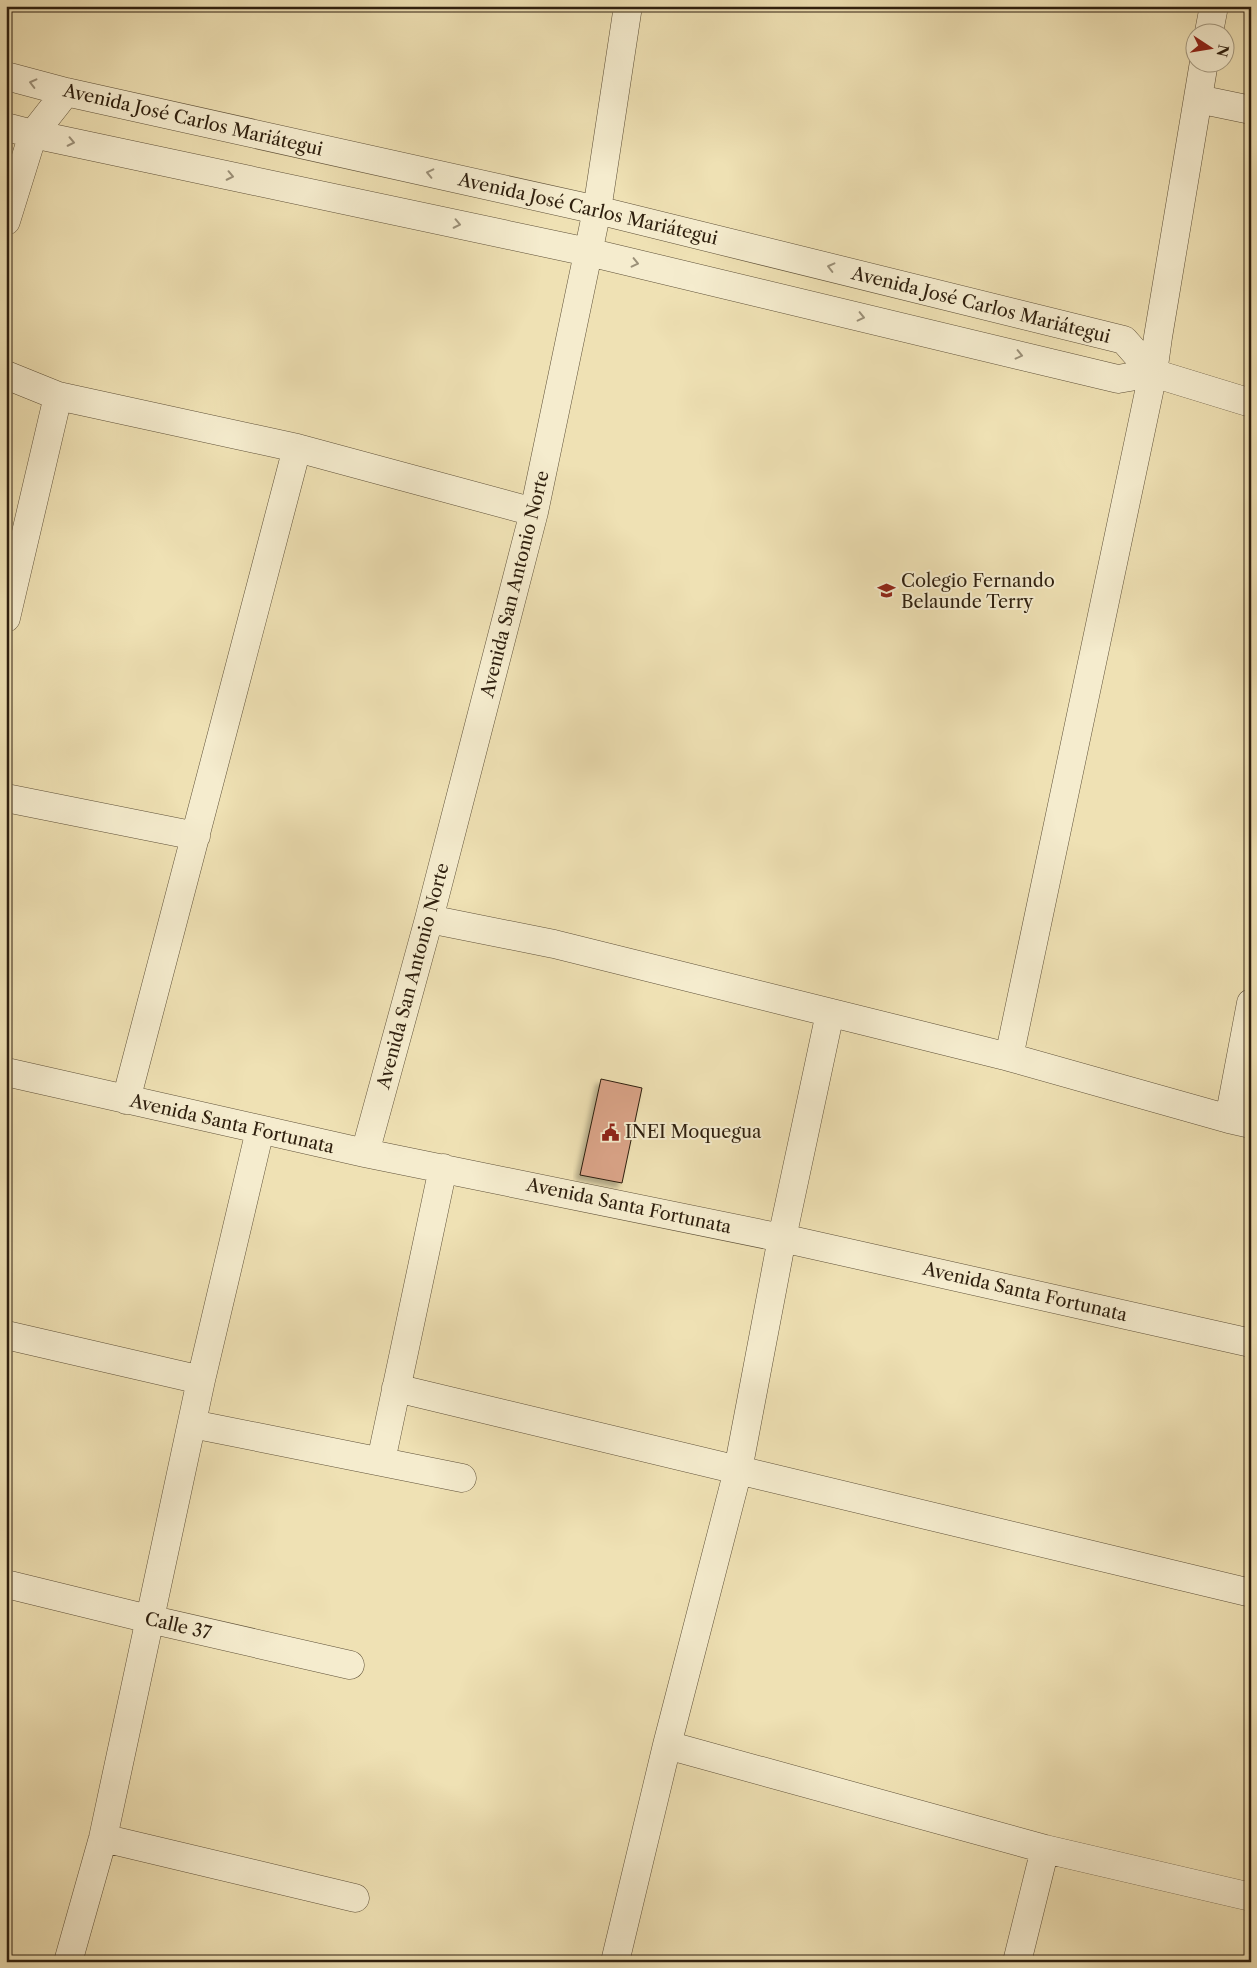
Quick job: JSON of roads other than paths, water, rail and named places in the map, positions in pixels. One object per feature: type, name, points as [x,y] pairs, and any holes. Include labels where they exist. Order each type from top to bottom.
[{"type":"street","name":"Avenida San Antonio Norte","points":[[365,1153],[429,919],[534,512],[597,210],[628,6]]},
{"type":"street","points":[[1211,22],[1214,6]]},
{"type":"street","points":[[1009,1057],[1154,373],[1158,337],[1202,72]]},
{"type":"street","name":"Avenida José Carlos Mariátegui","points":[[6,76],[66,92],[597,210],[1124,340],[1154,373]]},
{"type":"street","points":[[6,221],[33,134],[66,92]]},
{"type":"street","points":[[1198,98],[1251,110]]},
{"type":"street","points":[[6,127],[588,252],[1118,379],[1154,373],[1251,403]]},
{"type":"street","points":[[6,376],[58,396],[297,448],[534,512]]},
{"type":"street","points":[[6,618],[58,396]]},
{"type":"street","points":[[126,1100],[297,448]]},
{"type":"street","points":[[6,798],[196,836]]},
{"type":"street","points":[[429,919],[554,944],[1009,1057],[1240,1121],[1251,1003]]},
{"type":"street","points":[[616,1962],[667,1745],[738,1470],[782,1238],[830,1013]]},
{"type":"street","name":"Avenida Santa Fortunata","points":[[6,1072],[365,1153],[782,1238],[1251,1343]]},
{"type":"street","points":[[68,1962],[103,1838],[201,1380],[260,1130]]},
{"type":"street","points":[[381,1461],[442,1168]]},
{"type":"street","points":[[6,1335],[201,1380]]},
{"type":"street","points":[[396,1388],[1251,1593]]},
{"type":"street","points":[[192,1424],[462,1478]]},
{"type":"street","name":"Calle 37","points":[[6,1584],[350,1665]]},
{"type":"street","points":[[667,1745],[1045,1849],[1251,1897]]},
{"type":"street","points":[[103,1838],[356,1898]]},
{"type":"street","points":[[1017,1962],[1045,1849]]},
{"type":"place","name":"Colegio Fernando Belaunde Terry","points":[[887,591]]},
{"type":"place","name":"INEI Moquegua","points":[[611,1132]]}]
